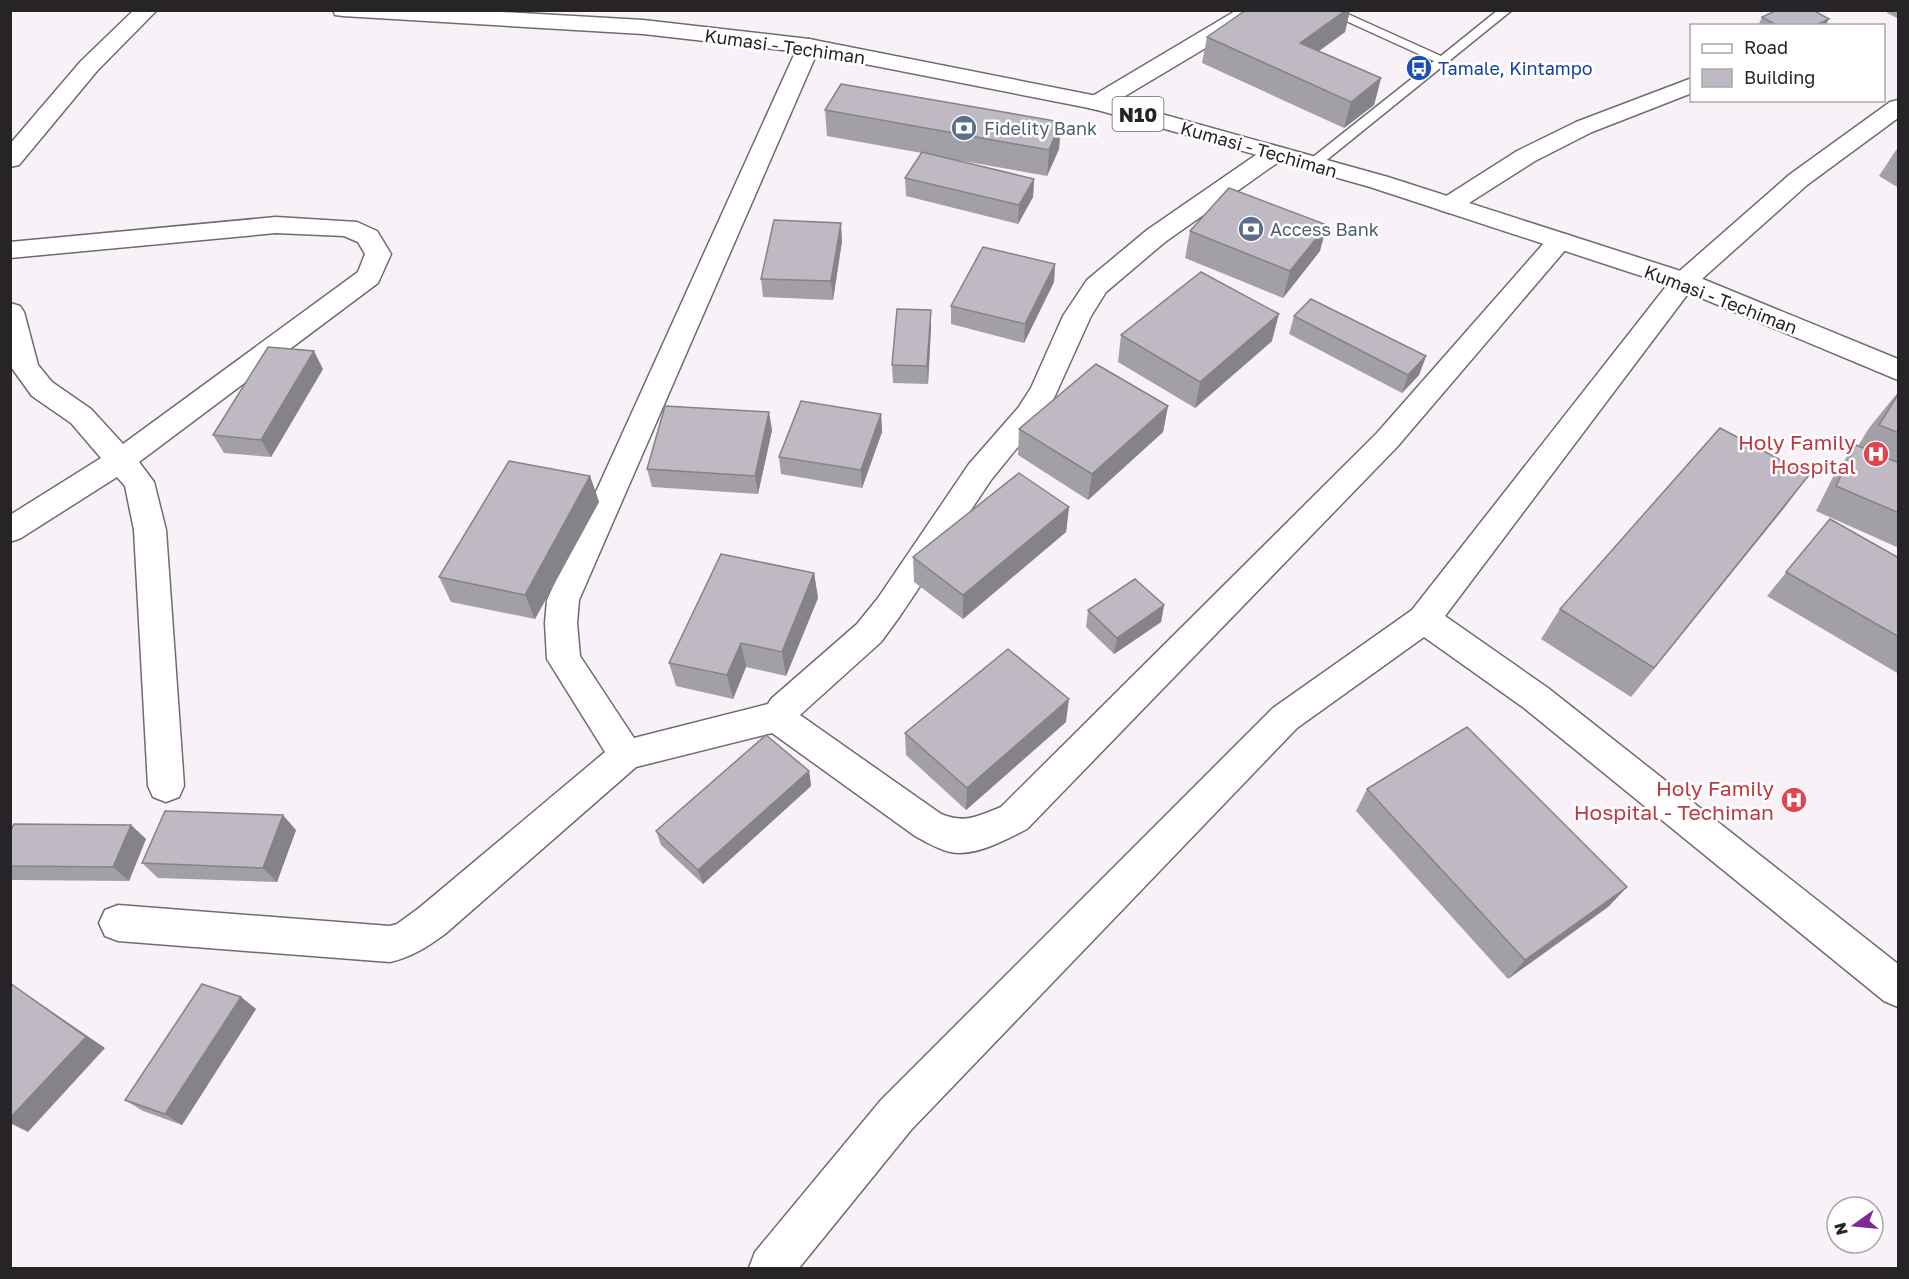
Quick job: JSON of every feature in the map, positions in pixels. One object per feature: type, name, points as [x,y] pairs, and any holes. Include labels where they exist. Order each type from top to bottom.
[{"type":"main road","points":[[10,160],[89,66],[147,10]]},
{"type":"main road","name":"Kumasi - Techiman","points":[[343,10],[643,27],[809,46],[1097,103],[1449,205],[1684,281],[1899,370]]},
{"type":"main road","points":[[1097,103],[1253,10]]},
{"type":"main road","points":[[626,755],[564,659],[561,623],[563,600],[809,46]]},
{"type":"main road","points":[[1449,205],[1526,156],[1584,127],[1690,86]]},
{"type":"main road","points":[[771,1269],[896,1115],[1284,717],[1424,619],[1684,281],[1798,180],[1899,107],[1885,100]]},
{"type":"main road","points":[[1275,153],[1156,236],[1096,286],[1077,316],[1044,391],[1028,415],[980,472],[889,607],[869,633],[783,709],[781,720],[928,825],[952,836],[981,833],[1014,818],[1387,440],[1560,241]]},
{"type":"main road","points":[[10,250],[276,225],[348,228],[369,237],[378,254],[369,277],[120,461],[10,530]]},
{"type":"main road","points":[[10,312],[15,343],[25,367],[42,389],[81,416],[139,482],[150,531],[166,786]]},
{"type":"main road","points":[[1424,619],[1536,698],[1899,988]]},
{"type":"main road","points":[[118,923],[390,944],[406,940],[432,921],[626,755],[780,716]]},
{"type":"lane","points":[[1328,10],[1443,61]]},
{"type":"lane","points":[[1313,164],[1506,10]]},
{"type":"building","points":[[1246,10],[1346,10],[1300,43],[1381,78],[1351,102],[1207,37]]},
{"type":"building","points":[[1777,10],[1813,10],[1829,19],[1818,24],[1774,24],[1762,17]]},
{"type":"building","points":[[841,84],[1061,122],[1049,150],[825,110]]},
{"type":"building","points":[[922,152],[1034,179],[1019,205],[905,178]]},
{"type":"building","points":[[1229,188],[1327,225],[1290,271],[1190,231]]},
{"type":"building","points":[[774,220],[841,223],[831,281],[761,279]]},
{"type":"building","points":[[983,247],[1055,264],[1025,324],[951,306]]},
{"type":"building","points":[[1201,272],[1279,314],[1200,382],[1121,335]]},
{"type":"building","points":[[1311,299],[1426,356],[1408,375],[1294,316]]},
{"type":"building","points":[[897,309],[931,310],[927,366],[892,365]]},
{"type":"building","points":[[268,347],[314,351],[261,440],[213,435]]},
{"type":"building","points":[[1096,364],[1168,406],[1092,474],[1019,429]]},
{"type":"building","points":[[1899,393],[1899,433],[1879,425]]},
{"type":"building","points":[[801,401],[881,414],[861,470],[779,457]]},
{"type":"building","points":[[665,406],[769,412],[755,476],[647,469]]},
{"type":"building","points":[[1720,428],[1809,475],[1654,668],[1560,609]]},
{"type":"building","points":[[1856,445],[1899,463],[1899,513],[1836,486]]},
{"type":"building","points":[[509,461],[590,476],[525,595],[439,577]]},
{"type":"building","points":[[1019,473],[1069,507],[963,595],[913,557]]},
{"type":"building","points":[[1830,519],[1899,558],[1899,637],[1786,572]]},
{"type":"building","points":[[721,554],[814,573],[782,652],[741,643],[727,675],[669,663]]},
{"type":"building","points":[[1135,579],[1164,605],[1117,638],[1088,610]]},
{"type":"building","points":[[1008,649],[1069,699],[967,788],[905,733]]},
{"type":"building","points":[[1467,727],[1627,887],[1525,960],[1367,789]]},
{"type":"building","points":[[766,735],[809,771],[698,870],[656,831]]},
{"type":"building","points":[[165,811],[283,815],[263,868],[142,863]]},
{"type":"building","points":[[14,824],[131,825],[113,867],[10,866],[10,832]]},
{"type":"building","points":[[10,983],[86,1037],[10,1118]]},
{"type":"building","points":[[202,984],[241,997],[165,1114],[125,1100]]},
{"type":"place","name":"Tamale, Kintampo","points":[[1419,68]]},
{"type":"place","name":"Fidelity Bank","points":[[964,128]]},
{"type":"place","name":"Access Bank","points":[[1251,229]]},
{"type":"place","name":"Holy Family Hospital","points":[[1876,454]]},
{"type":"place","name":"Holy Family Hospital - Techiman","points":[[1794,800]]}]
